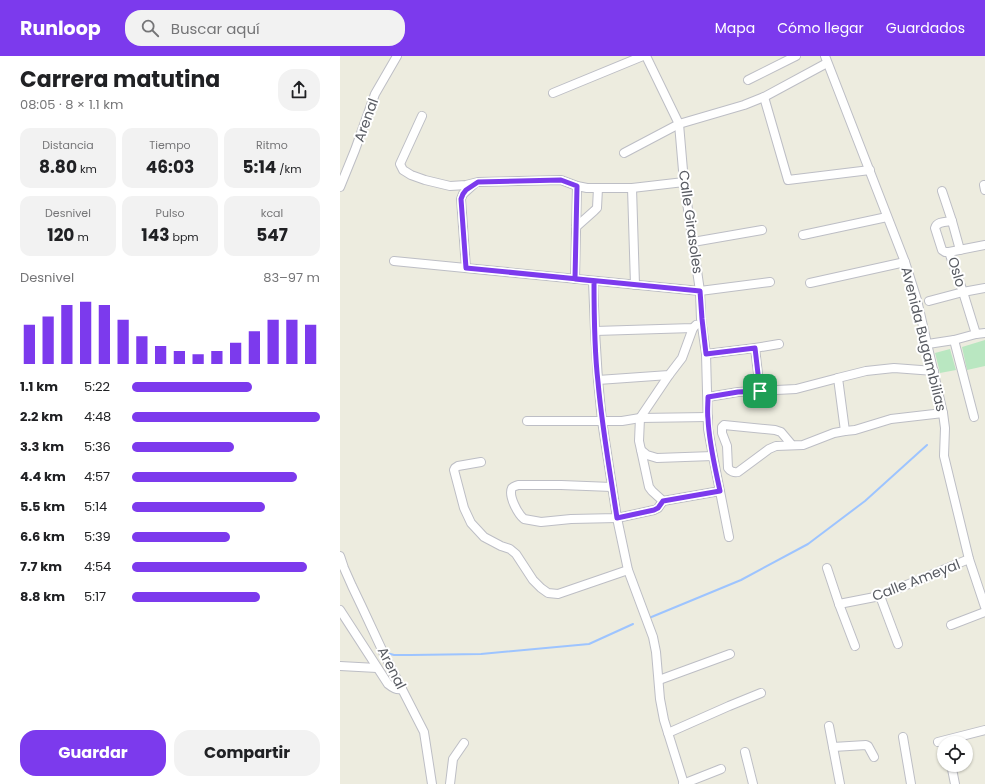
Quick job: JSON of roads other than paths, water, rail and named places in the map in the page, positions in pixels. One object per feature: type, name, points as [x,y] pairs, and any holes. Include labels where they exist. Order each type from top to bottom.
[{"type":"street","name":"Arenal","points":[[340,187],[375,94],[397,56]]},
{"type":"street","points":[[553,93],[644,56]]},
{"type":"street","name":"Calle Girasoles","points":[[644,56],[679,124],[684,182],[700,291],[706,354],[708,417],[712,456],[729,537]]},
{"type":"street","points":[[748,80],[796,56]]},
{"type":"street","points":[[624,153],[679,124],[744,105],[764,97],[826,60]]},
{"type":"street","name":"Avenida Bugambilias","points":[[826,60],[905,262],[917,300],[943,413],[945,428],[944,456],[969,559],[985,607]]},
{"type":"street","points":[[764,97],[788,180],[870,170]]},
{"type":"street","points":[[422,116],[400,164],[403,170],[411,175],[425,180],[450,186],[466,186],[478,182],[561,180],[587,188],[632,188],[684,182]]},
{"type":"street","points":[[466,268],[461,199],[466,190],[478,182]]},
{"type":"street","points":[[575,279],[577,186]]},
{"type":"street","points":[[576,227],[597,208],[598,188]]},
{"type":"street","points":[[632,188],[635,285]]},
{"type":"street","points":[[942,191],[960,250]]},
{"type":"street","points":[[803,235],[887,217]]},
{"type":"street","points":[[949,252],[942,250],[935,228],[937,224],[952,221]]},
{"type":"street","points":[[693,242],[762,230]]},
{"type":"street","name":"Oslo","points":[[929,301],[963,292],[949,252],[985,245]]},
{"type":"street","points":[[394,261],[700,291],[770,282]]},
{"type":"street","points":[[810,283],[905,262]]},
{"type":"street","points":[[594,281],[594,332],[598,380],[602,421],[617,518],[628,570],[653,637],[656,652],[660,699],[668,733],[684,784],[721,769]]},
{"type":"street","points":[[976,334],[963,292],[985,288]]},
{"type":"street","points":[[663,501],[649,487],[639,441],[640,418],[682,358],[693,328],[702,319]]},
{"type":"street","points":[[594,332],[693,328]]},
{"type":"street","points":[[928,344],[985,333]]},
{"type":"street","points":[[954,340],[974,417]]},
{"type":"street","points":[[706,354],[779,344]]},
{"type":"street","points":[[755,348],[760,391]]},
{"type":"street","points":[[708,397],[738,392],[796,389],[866,371],[894,368],[934,371]]},
{"type":"street","points":[[598,380],[669,376]]},
{"type":"street","points":[[838,378],[845,431]]},
{"type":"street","points":[[792,445],[781,432],[775,430],[724,425],[722,427],[722,433],[727,446],[728,468],[735,473],[769,449],[776,446],[803,445],[834,433],[856,430],[892,419],[943,413]]},
{"type":"street","points":[[527,421],[622,421],[640,418],[708,417]]},
{"type":"street","points":[[641,450],[647,455],[657,458],[712,456]]},
{"type":"street","points":[[481,462],[458,466],[454,470],[464,508],[471,523],[484,537],[510,549],[516,554],[524,568],[541,588],[548,592],[558,594],[628,570]]},
{"type":"street","points":[[612,487],[518,485],[512,489],[511,494],[515,506],[524,519],[541,522],[571,519],[617,518],[654,510],[658,508],[663,501],[720,491]]},
{"type":"street","name":"Arenal","points":[[340,556],[352,586],[383,652],[424,732],[432,784]]},
{"type":"street","name":"Calle Ameyal","points":[[839,604],[880,596],[969,559]]},
{"type":"street","points":[[827,568],[855,646]]},
{"type":"street","points":[[880,596],[898,644]]},
{"type":"street","points":[[950,625],[985,612]]},
{"type":"street","points":[[341,613],[388,684],[397,690],[402,689]]},
{"type":"street","points":[[659,680],[730,654]]},
{"type":"street","points":[[340,666],[377,668]]},
{"type":"street","points":[[668,733],[761,693]]},
{"type":"street","points":[[829,726],[840,784]]},
{"type":"street","points":[[962,736],[985,730]]},
{"type":"street","points":[[903,737],[911,784]]},
{"type":"street","points":[[450,784],[453,759],[464,744]]},
{"type":"street","points":[[833,747],[866,745],[874,757]]},
{"type":"street","points":[[745,752],[753,784]]},
{"type":"street","points":[[953,772],[955,784]]},
{"type":"waterway","points":[[649,618],[741,580],[808,544],[865,501],[927,445]]},
{"type":"waterway","points":[[387,653],[394,655],[481,654],[589,644],[633,624]]}]
